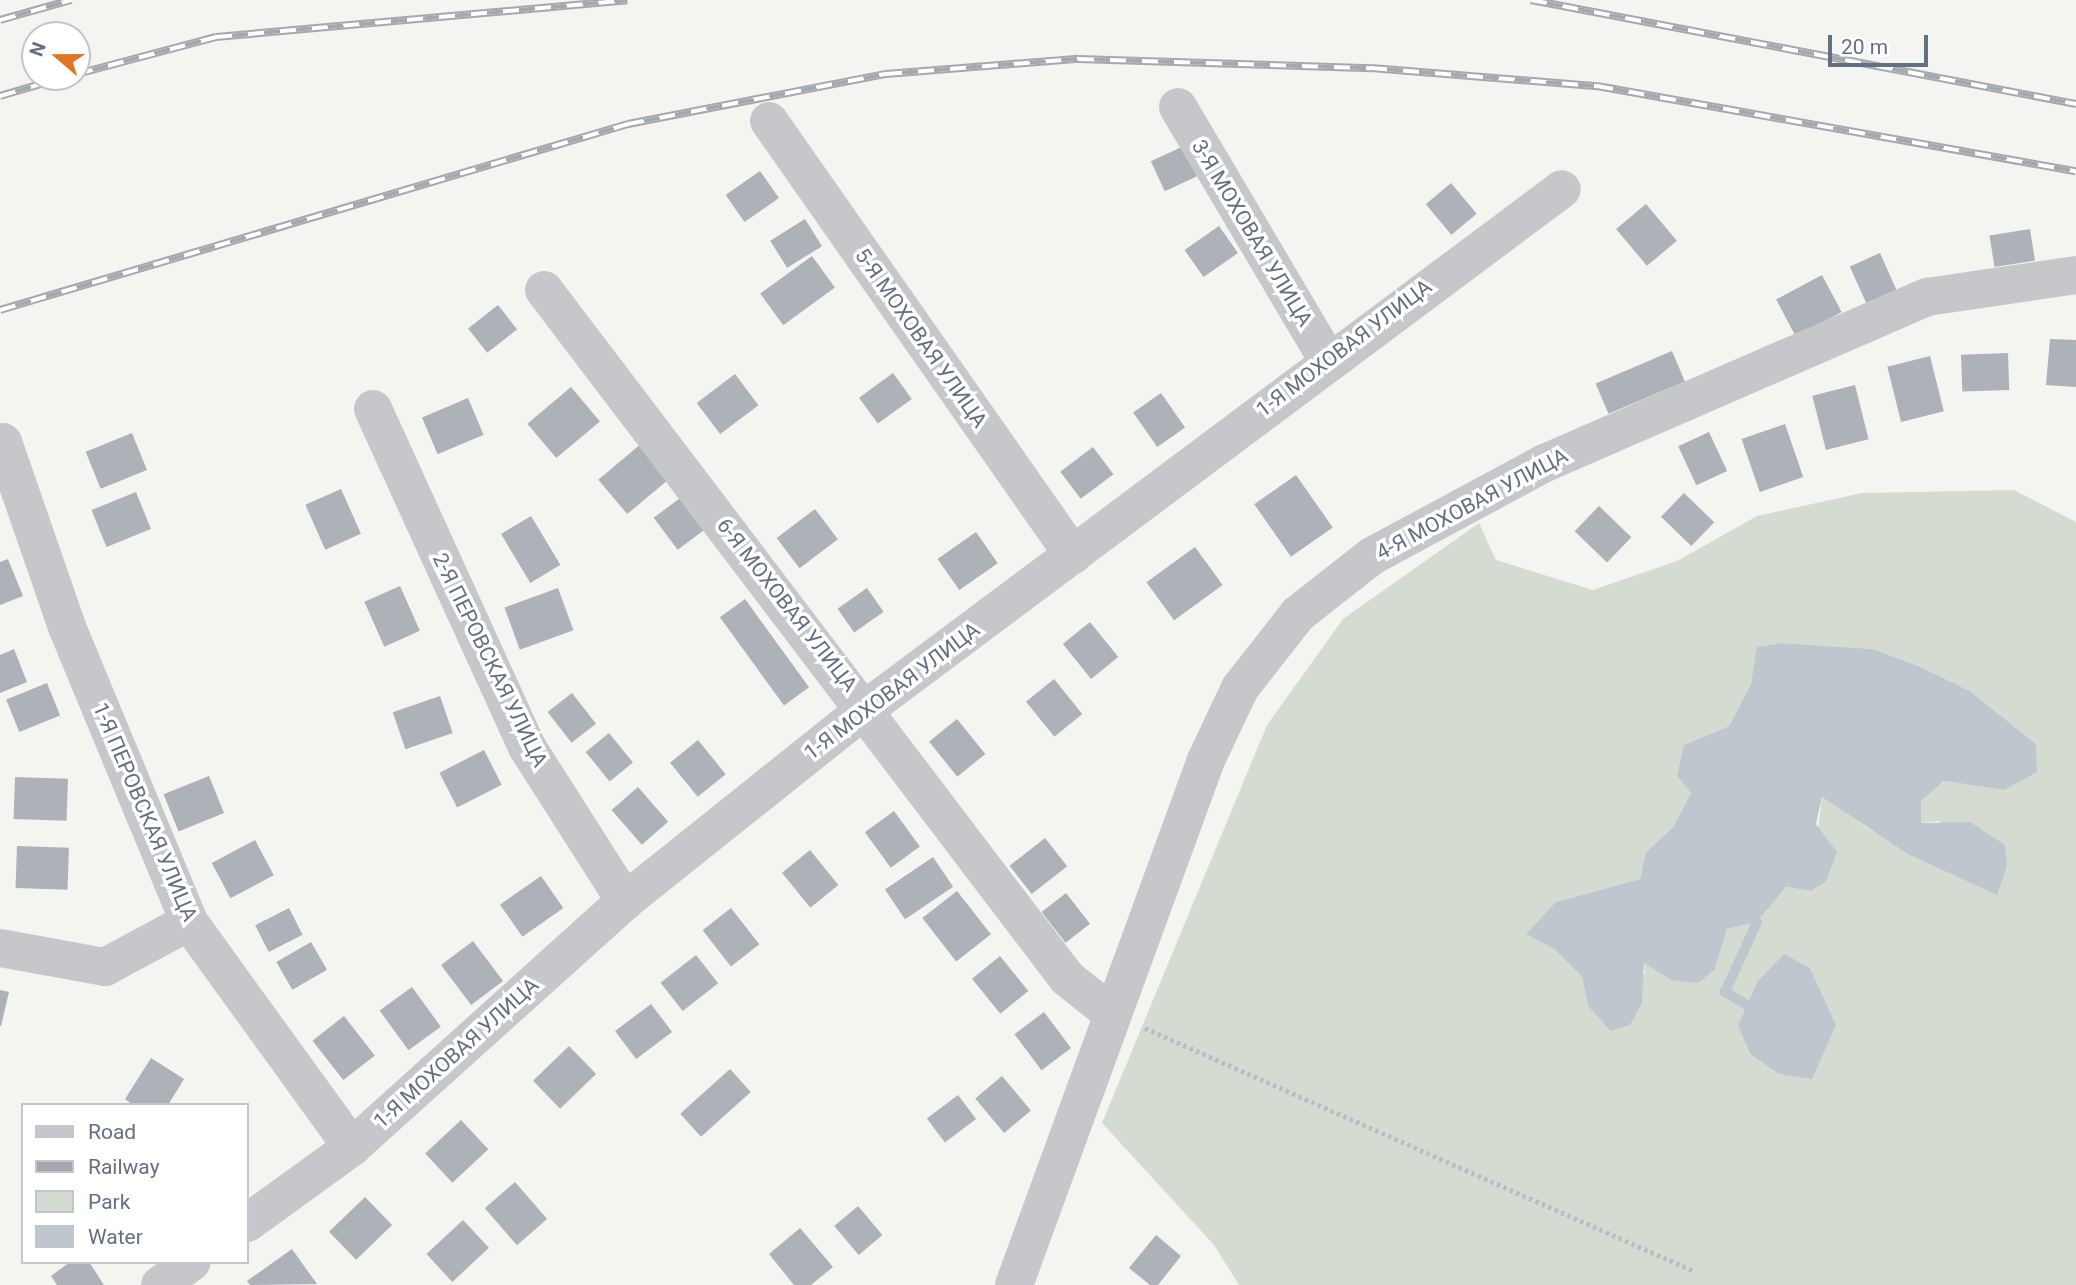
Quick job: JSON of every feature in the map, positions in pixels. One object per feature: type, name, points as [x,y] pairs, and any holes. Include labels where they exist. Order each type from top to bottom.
[{"type":"street","name":"3-Я МОХОВАЯ УЛИЦА","points":[[1178,107],[1327,359]]},
{"type":"street","name":"5-Я МОХОВАЯ УЛИЦА","points":[[769,121],[1073,555]]},
{"type":"street","name":"1-Я МОХОВАЯ УЛИЦА","points":[[248,1222],[352,1147],[625,901],[867,708],[1073,555],[1327,359],[1562,189]]},
{"type":"street","name":"4-Я МОХОВАЯ УЛИЦА","points":[[1014,1285],[1111,1013],[1206,760],[1240,688],[1298,614],[1372,556],[1545,463],[1927,297],[2076,275]]},
{"type":"street","name":"6-Я МОХОВАЯ УЛИЦА","points":[[544,290],[867,708],[1068,978],[1111,1013]]},
{"type":"street","name":"2-Я ПЕРОВСКАЯ УЛИЦА","points":[[373,409],[527,747],[625,901]]},
{"type":"street","name":"1-Я ПЕРОВСКАЯ УЛИЦА","points":[[3,442],[66,626],[189,922],[352,1147]]},
{"type":"street","points":[[0,948],[105,967],[189,922]]},
{"type":"street","points":[[160,1285],[189,1264]]},
{"type":"path","points":[[1111,1013],[1694,1271]]},
{"type":"green space","points":[[2014,490],[2076,522],[2076,1285],[1239,1285],[1214,1245],[1102,1123],[1267,725],[1343,619],[1479,523],[1496,560],[1593,590],[1677,561],[1757,516],[1862,493]],"holes":[[[1781,643],[1873,649],[1921,667],[1970,691],[2036,744],[2036,772],[2004,790],[1944,781],[1921,801],[1921,823],[1939,821],[1997,895],[1869,829],[1822,796],[1811,891],[1786,887],[1757,922],[1727,929],[1715,969],[1671,980],[1644,962],[1645,974],[1588,1006],[1582,977],[1554,949],[1556,902],[1640,879],[1646,852],[1673,827],[1691,793],[1684,745],[1729,726],[1751,684],[1758,647]],[[1810,968],[1822,996],[1738,1025],[1757,982]]]},
{"type":"water","points":[[1781,643],[1873,649],[1921,667],[1970,691],[2036,744],[2037,772],[2004,790],[1944,781],[1921,801],[1921,823],[1970,822],[2005,845],[2007,866],[1997,895],[1908,854],[1822,797],[1816,824],[1837,852],[1826,881],[1811,891],[1786,887],[1757,922],[1727,929],[1715,969],[1698,983],[1671,980],[1644,963],[1642,1003],[1630,1025],[1611,1031],[1588,1006],[1582,977],[1554,949],[1526,934],[1556,902],[1640,879],[1646,852],[1673,827],[1691,793],[1677,776],[1684,745],[1729,726],[1751,684],[1757,647]]},
{"type":"water","points":[[1784,954],[1810,968],[1836,1025],[1812,1079],[1779,1074],[1750,1054],[1738,1025],[1757,982]]},
{"type":"building","points":[[1188,144],[1202,174],[1165,191],[1151,161]]},
{"type":"building","points":[[760,171],[779,198],[745,222],[726,195]]},
{"type":"building","points":[[1451,183],[1477,214],[1451,235],[1426,204]]},
{"type":"building","points":[[1646,204],[1677,241],[1647,266],[1616,229]]},
{"type":"building","points":[[805,219],[822,246],[787,268],[770,241]]},
{"type":"building","points":[[1219,226],[1238,253],[1204,277],[1185,250]]},
{"type":"building","points":[[2030,229],[2035,261],[1995,267],[1990,235]]},
{"type":"building","points":[[1880,253],[1897,291],[1867,305],[1850,266]]},
{"type":"building","points":[[812,256],[835,288],[783,325],[760,294]]},
{"type":"building","points":[[1822,275],[1842,312],[1796,336],[1776,299]]},
{"type":"building","points":[[498,305],[517,329],[487,353],[468,328]]},
{"type":"building","points":[[2050,339],[2076,340],[2076,387],[2046,385]]},
{"type":"building","points":[[1672,351],[1685,381],[1608,414],[1596,383]]},
{"type":"building","points":[[2008,353],[2009,390],[1962,392],[1961,355]]},
{"type":"building","points":[[1930,356],[1944,411],[1901,422],[1887,367]]},
{"type":"building","points":[[893,373],[912,399],[878,424],[859,398]]},
{"type":"building","points":[[735,374],[758,405],[720,434],[697,403]]},
{"type":"building","points":[[1855,385],[1869,439],[1826,450],[1812,396]]},
{"type":"building","points":[[571,387],[600,421],[556,458],[527,424]]},
{"type":"building","points":[[1161,393],[1185,427],[1157,447],[1133,413]]},
{"type":"building","points":[[468,398],[484,435],[438,454],[422,418]]},
{"type":"building","points":[[1785,424],[1803,477],[1760,492],[1742,439]]},
{"type":"building","points":[[1709,432],[1727,471],[1696,485],[1678,446]]},
{"type":"building","points":[[132,433],[147,470],[101,489],[86,452]]},
{"type":"building","points":[[642,443],[671,477],[627,514],[598,480]]},
{"type":"building","points":[[1093,447],[1113,474],[1081,499],[1060,472]]},
{"type":"building","points":[[1296,475],[1333,527],[1291,557],[1254,504]]},
{"type":"building","points":[[341,489],[361,534],[325,550],[305,505]]},
{"type":"building","points":[[136,492],[151,529],[106,547],[91,510]]},
{"type":"building","points":[[1684,493],[1714,522],[1691,546],[1661,517]]},
{"type":"building","points":[[680,498],[704,530],[678,550],[654,518]]},
{"type":"building","points":[[1599,506],[1631,537],[1607,562],[1575,531]]},
{"type":"building","points":[[815,509],[838,539],[800,568],[777,538]]},
{"type":"building","points":[[531,516],[560,565],[530,583],[501,534]]},
{"type":"building","points":[[976,532],[998,563],[959,590],[937,559]]},
{"type":"building","points":[[1195,547],[1223,585],[1174,620],[1146,582]]},
{"type":"building","points":[[8,559],[23,596],[0,605],[0,562]]},
{"type":"building","points":[[400,586],[420,631],[384,647],[364,602]]},
{"type":"building","points":[[558,588],[573,630],[520,650],[504,607]]},
{"type":"building","points":[[867,588],[884,612],[854,632],[838,609]]},
{"type":"building","points":[[745,599],[809,687],[784,705],[720,617]]},
{"type":"building","points":[[1090,622],[1118,657],[1091,679],[1063,644]]},
{"type":"building","points":[[14,649],[27,682],[0,693],[0,655]]},
{"type":"building","points":[[1054,679],[1082,714],[1054,737],[1026,702]]},
{"type":"building","points":[[47,683],[60,715],[19,732],[6,699]]},
{"type":"building","points":[[572,693],[596,724],[572,743],[548,712]]},
{"type":"building","points":[[440,696],[453,733],[405,749],[393,712]]},
{"type":"building","points":[[957,719],[985,754],[957,777],[929,742]]},
{"type":"building","points":[[609,733],[633,763],[610,781],[586,752]]},
{"type":"building","points":[[698,740],[726,774],[698,797],[670,763]]},
{"type":"building","points":[[484,750],[502,785],[457,807],[439,773]]},
{"type":"building","points":[[209,776],[224,813],[179,831],[164,794]]},
{"type":"building","points":[[15,777],[68,779],[67,821],[14,819]]},
{"type":"building","points":[[638,787],[668,822],[642,845],[612,810]]},
{"type":"building","points":[[894,811],[920,847],[891,868],[865,832]]},
{"type":"building","points":[[1045,838],[1067,866],[1032,894],[1010,866]]},
{"type":"building","points":[[255,840],[274,875],[231,898],[212,863]]},
{"type":"building","points":[[17,846],[69,848],[68,890],[16,888]]},
{"type":"building","points":[[810,850],[838,885],[810,908],[782,873]]},
{"type":"building","points":[[933,857],[953,887],[905,919],[885,889]]},
{"type":"building","points":[[541,876],[563,908],[522,937],[500,905]]},
{"type":"building","points":[[957,891],[991,934],[956,961],[922,918]]},
{"type":"building","points":[[1066,893],[1090,924],[1066,943],[1042,912]]},
{"type":"building","points":[[289,908],[303,935],[269,952],[255,925]]},
{"type":"building","points":[[731,908],[759,944],[731,966],[703,930]]},
{"type":"building","points":[[473,941],[503,981],[471,1005],[441,965]]},
{"type":"building","points":[[311,942],[327,970],[292,990],[276,962]]},
{"type":"building","points":[[696,955],[718,983],[683,1011],[661,983]]},
{"type":"building","points":[[1000,956],[1028,991],[1000,1014],[972,979]]},
{"type":"building","points":[[412,987],[441,1027],[408,1050],[380,1011]]},
{"type":"building","points":[[0,990],[9,992],[1,1026],[0,1026]]},
{"type":"building","points":[[651,1004],[672,1032],[636,1059],[615,1031]]},
{"type":"building","points":[[1044,1012],[1071,1048],[1042,1070],[1014,1034]]},
{"type":"building","points":[[344,1016],[375,1055],[343,1080],[312,1041]]},
{"type":"building","points":[[569,1046],[596,1074],[560,1109],[533,1081]]},
{"type":"building","points":[[151,1058],[184,1079],[169,1103],[130,1103],[125,1099]]},
{"type":"building","points":[[730,1069],[751,1092],[701,1137],[680,1114]]},
{"type":"building","points":[[1002,1076],[1031,1110],[1004,1133],[975,1098]]},
{"type":"building","points":[[958,1095],[976,1119],[945,1142],[927,1118]]},
{"type":"building","points":[[461,1120],[488,1149],[452,1183],[425,1153]]},
{"type":"building","points":[[515,1182],[547,1219],[517,1245],[485,1208]]},
{"type":"building","points":[[365,1197],[392,1225],[356,1260],[329,1232]]},
{"type":"building","points":[[858,1206],[882,1235],[859,1255],[834,1226]]},
{"type":"building","points":[[463,1220],[489,1248],[452,1282],[426,1254]]},
{"type":"building","points":[[800,1228],[833,1267],[811,1285],[794,1285],[769,1254]]},
{"type":"building","points":[[1156,1235],[1181,1256],[1158,1285],[1150,1285],[1129,1268]]},
{"type":"building","points":[[292,1249],[317,1284],[250,1285],[247,1281]]},
{"type":"building","points":[[67,1264],[90,1264],[104,1285],[57,1285],[51,1276]]},
{"type":"waterway","points":[[1747,1005],[1725,992],[1757,922]]},
{"type":"railway","points":[[0,20],[71,0]]},
{"type":"railway","points":[[91,70],[216,37],[627,0]]},
{"type":"railway","points":[[1531,0],[2076,104]]},
{"type":"railway","points":[[0,310],[628,124],[886,74],[1078,59],[1371,68],[1597,86],[2076,171]]},
{"type":"railway","points":[[0,96],[21,90]]}]
